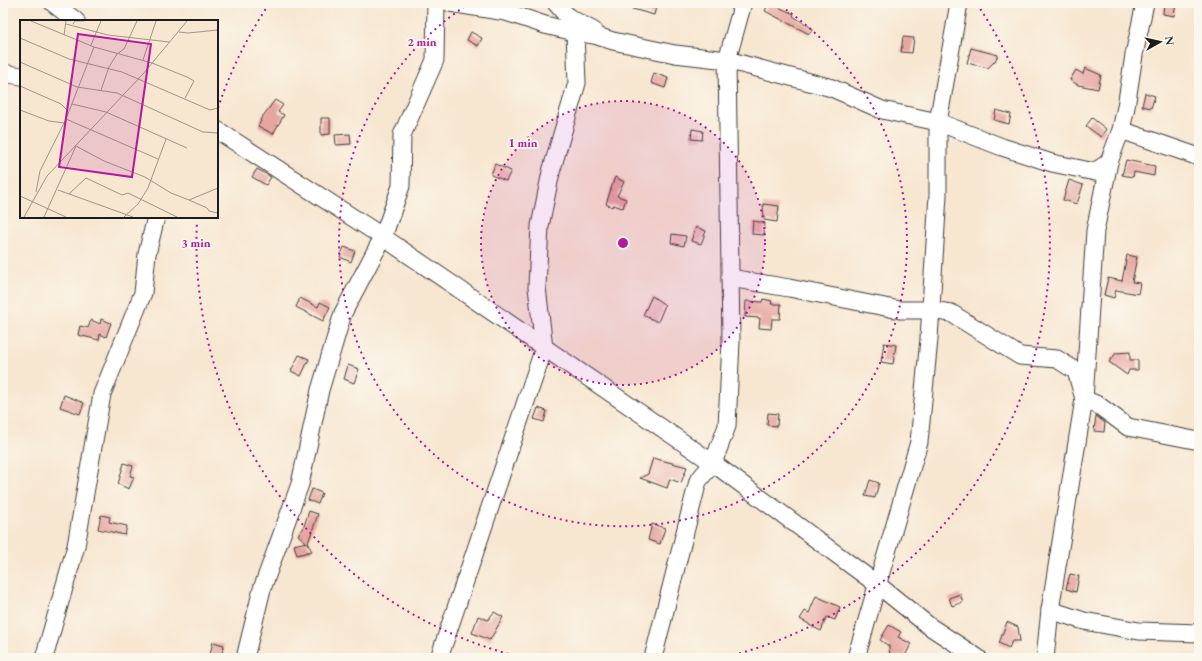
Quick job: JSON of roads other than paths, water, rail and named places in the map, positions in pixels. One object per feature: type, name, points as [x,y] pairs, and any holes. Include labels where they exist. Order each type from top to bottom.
[{"type":"street","points":[[53,3],[75,20]]},
{"type":"street","points":[[245,658],[262,589],[300,484],[320,390],[343,314],[383,237],[401,186],[402,135],[434,60],[436,3]]},
{"type":"street","points":[[450,3],[506,12],[545,25],[675,54],[727,60],[832,88],[882,110],[938,122],[1002,147],[1052,163],[1095,172],[1109,162]]},
{"type":"street","points":[[506,12],[520,3]]},
{"type":"street","points":[[556,3],[568,17],[613,41]]},
{"type":"street","points":[[653,658],[698,481],[713,463],[726,426],[731,342],[727,60],[743,3]]},
{"type":"street","points":[[856,658],[919,442],[929,339],[938,195],[938,122],[959,3]]},
{"type":"street","points":[[1046,658],[1050,610],[1084,399],[1095,230],[1109,162],[1121,130],[1126,107],[1144,3]]},
{"type":"street","points":[[439,658],[544,348],[537,287],[540,226],[551,172],[577,83],[575,32]]},
{"type":"street","points":[[3,73],[20,76]]},
{"type":"street","points":[[1121,130],[1199,157]]},
{"type":"street","points":[[218,131],[383,237],[713,463],[878,585],[929,626],[978,658]]},
{"type":"street","points":[[44,658],[76,546],[102,394],[143,293],[147,254],[156,218]]},
{"type":"street","points":[[730,278],[900,310],[931,310],[951,313],[1020,356],[1057,359],[1076,371],[1084,399]]},
{"type":"street","points":[[1084,399],[1098,405],[1128,426],[1199,441]]},
{"type":"street","points":[[1050,610],[1084,621],[1139,630],[1199,633]]}]
